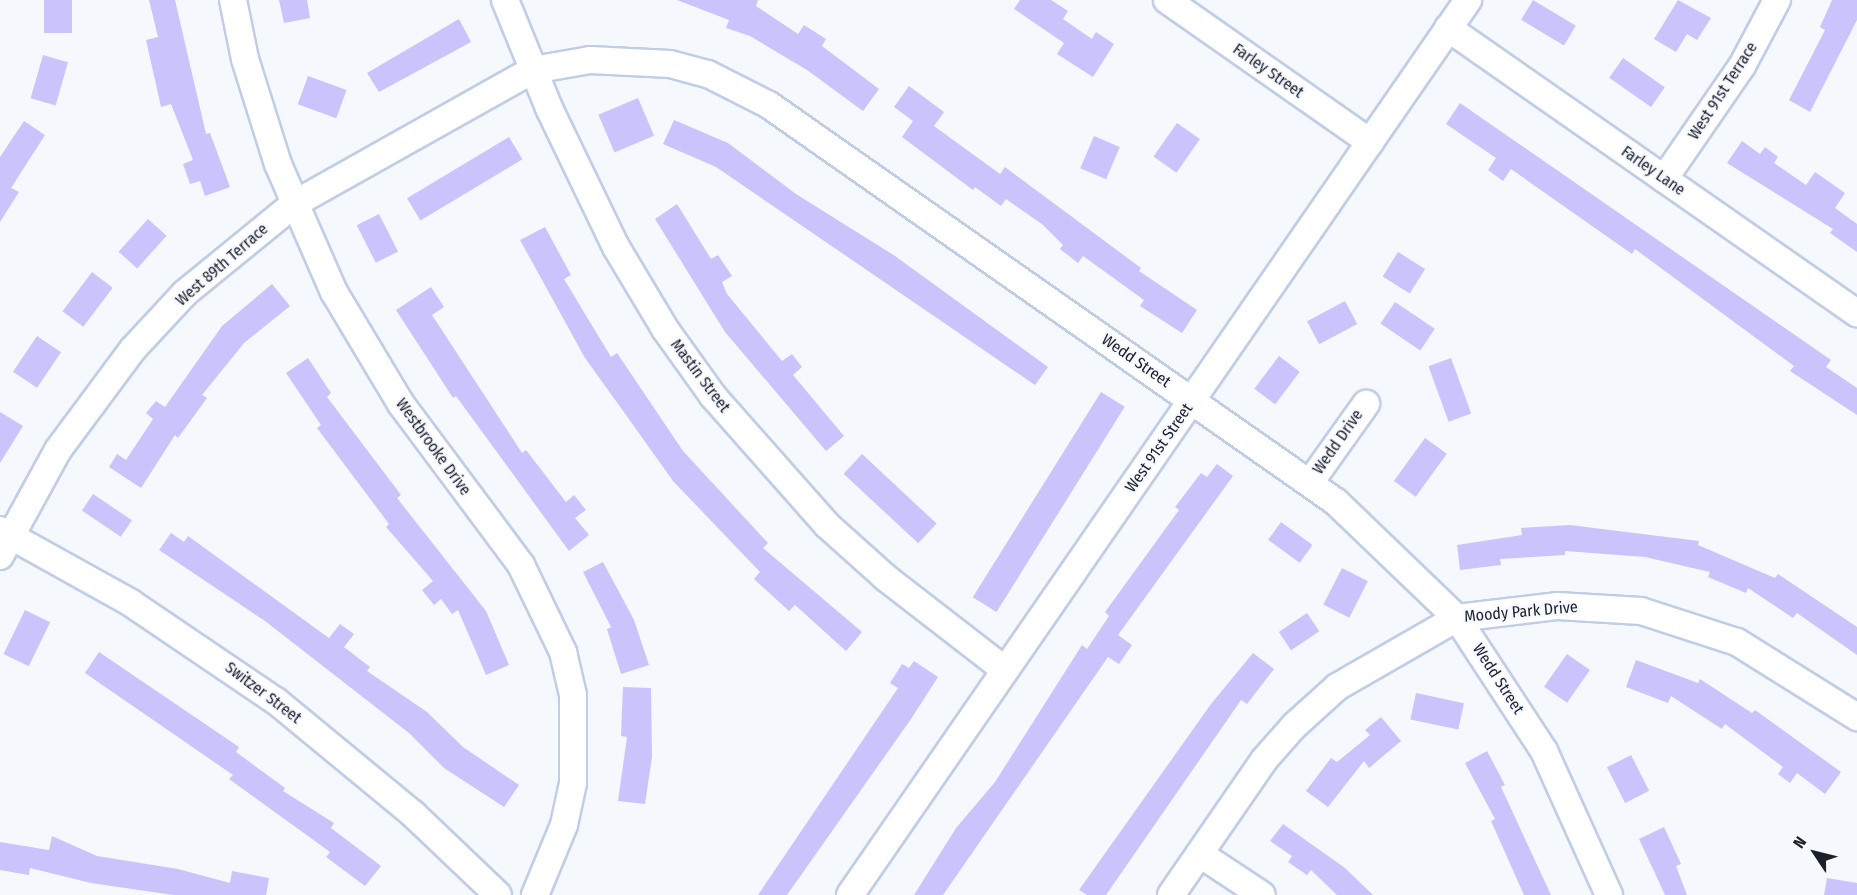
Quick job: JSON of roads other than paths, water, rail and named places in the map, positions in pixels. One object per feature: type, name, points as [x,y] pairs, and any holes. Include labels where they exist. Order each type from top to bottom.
[{"type":"street","name":"Westbrooke Drive","points":[[233,0],[244,59],[294,204],[359,338],[401,404],[521,565],[563,652],[576,728],[573,783],[564,825],[535,895]]},
{"type":"street","name":"Mastin Street","points":[[505,0],[533,70],[616,247],[664,328],[713,396],[827,525],[886,578],[1005,670]]},
{"type":"street","name":"Farley Street","points":[[1167,0],[1370,142]]},
{"type":"street","name":"West 91st Street","points":[[849,895],[1468,0]]},
{"type":"street","name":"West 91st Terrace","points":[[1664,179],[1742,66],[1777,0]]},
{"type":"street","name":"Farley Lane","points":[[1448,28],[1857,313]]},
{"type":"street","name":"Wedd Street","points":[[533,70],[628,59],[708,74],[749,93],[1311,481],[1457,618],[1544,751],[1609,895]]},
{"type":"street","name":"West 89th Terrace","points":[[4,540],[58,450],[133,349],[193,286],[294,204],[533,70]]},
{"type":"street","name":"Wedd Drive","points":[[1311,481],[1366,404]]},
{"type":"street","name":"Switzer Street","points":[[4,540],[131,603],[276,701],[413,814],[498,895]]},
{"type":"street","name":"Moody Park Drive","points":[[1171,895],[1294,726],[1337,687],[1457,618],[1558,606],[1641,611],[1737,642],[1857,717]]},
{"type":"street","points":[[1200,854],[1262,895]]}]
